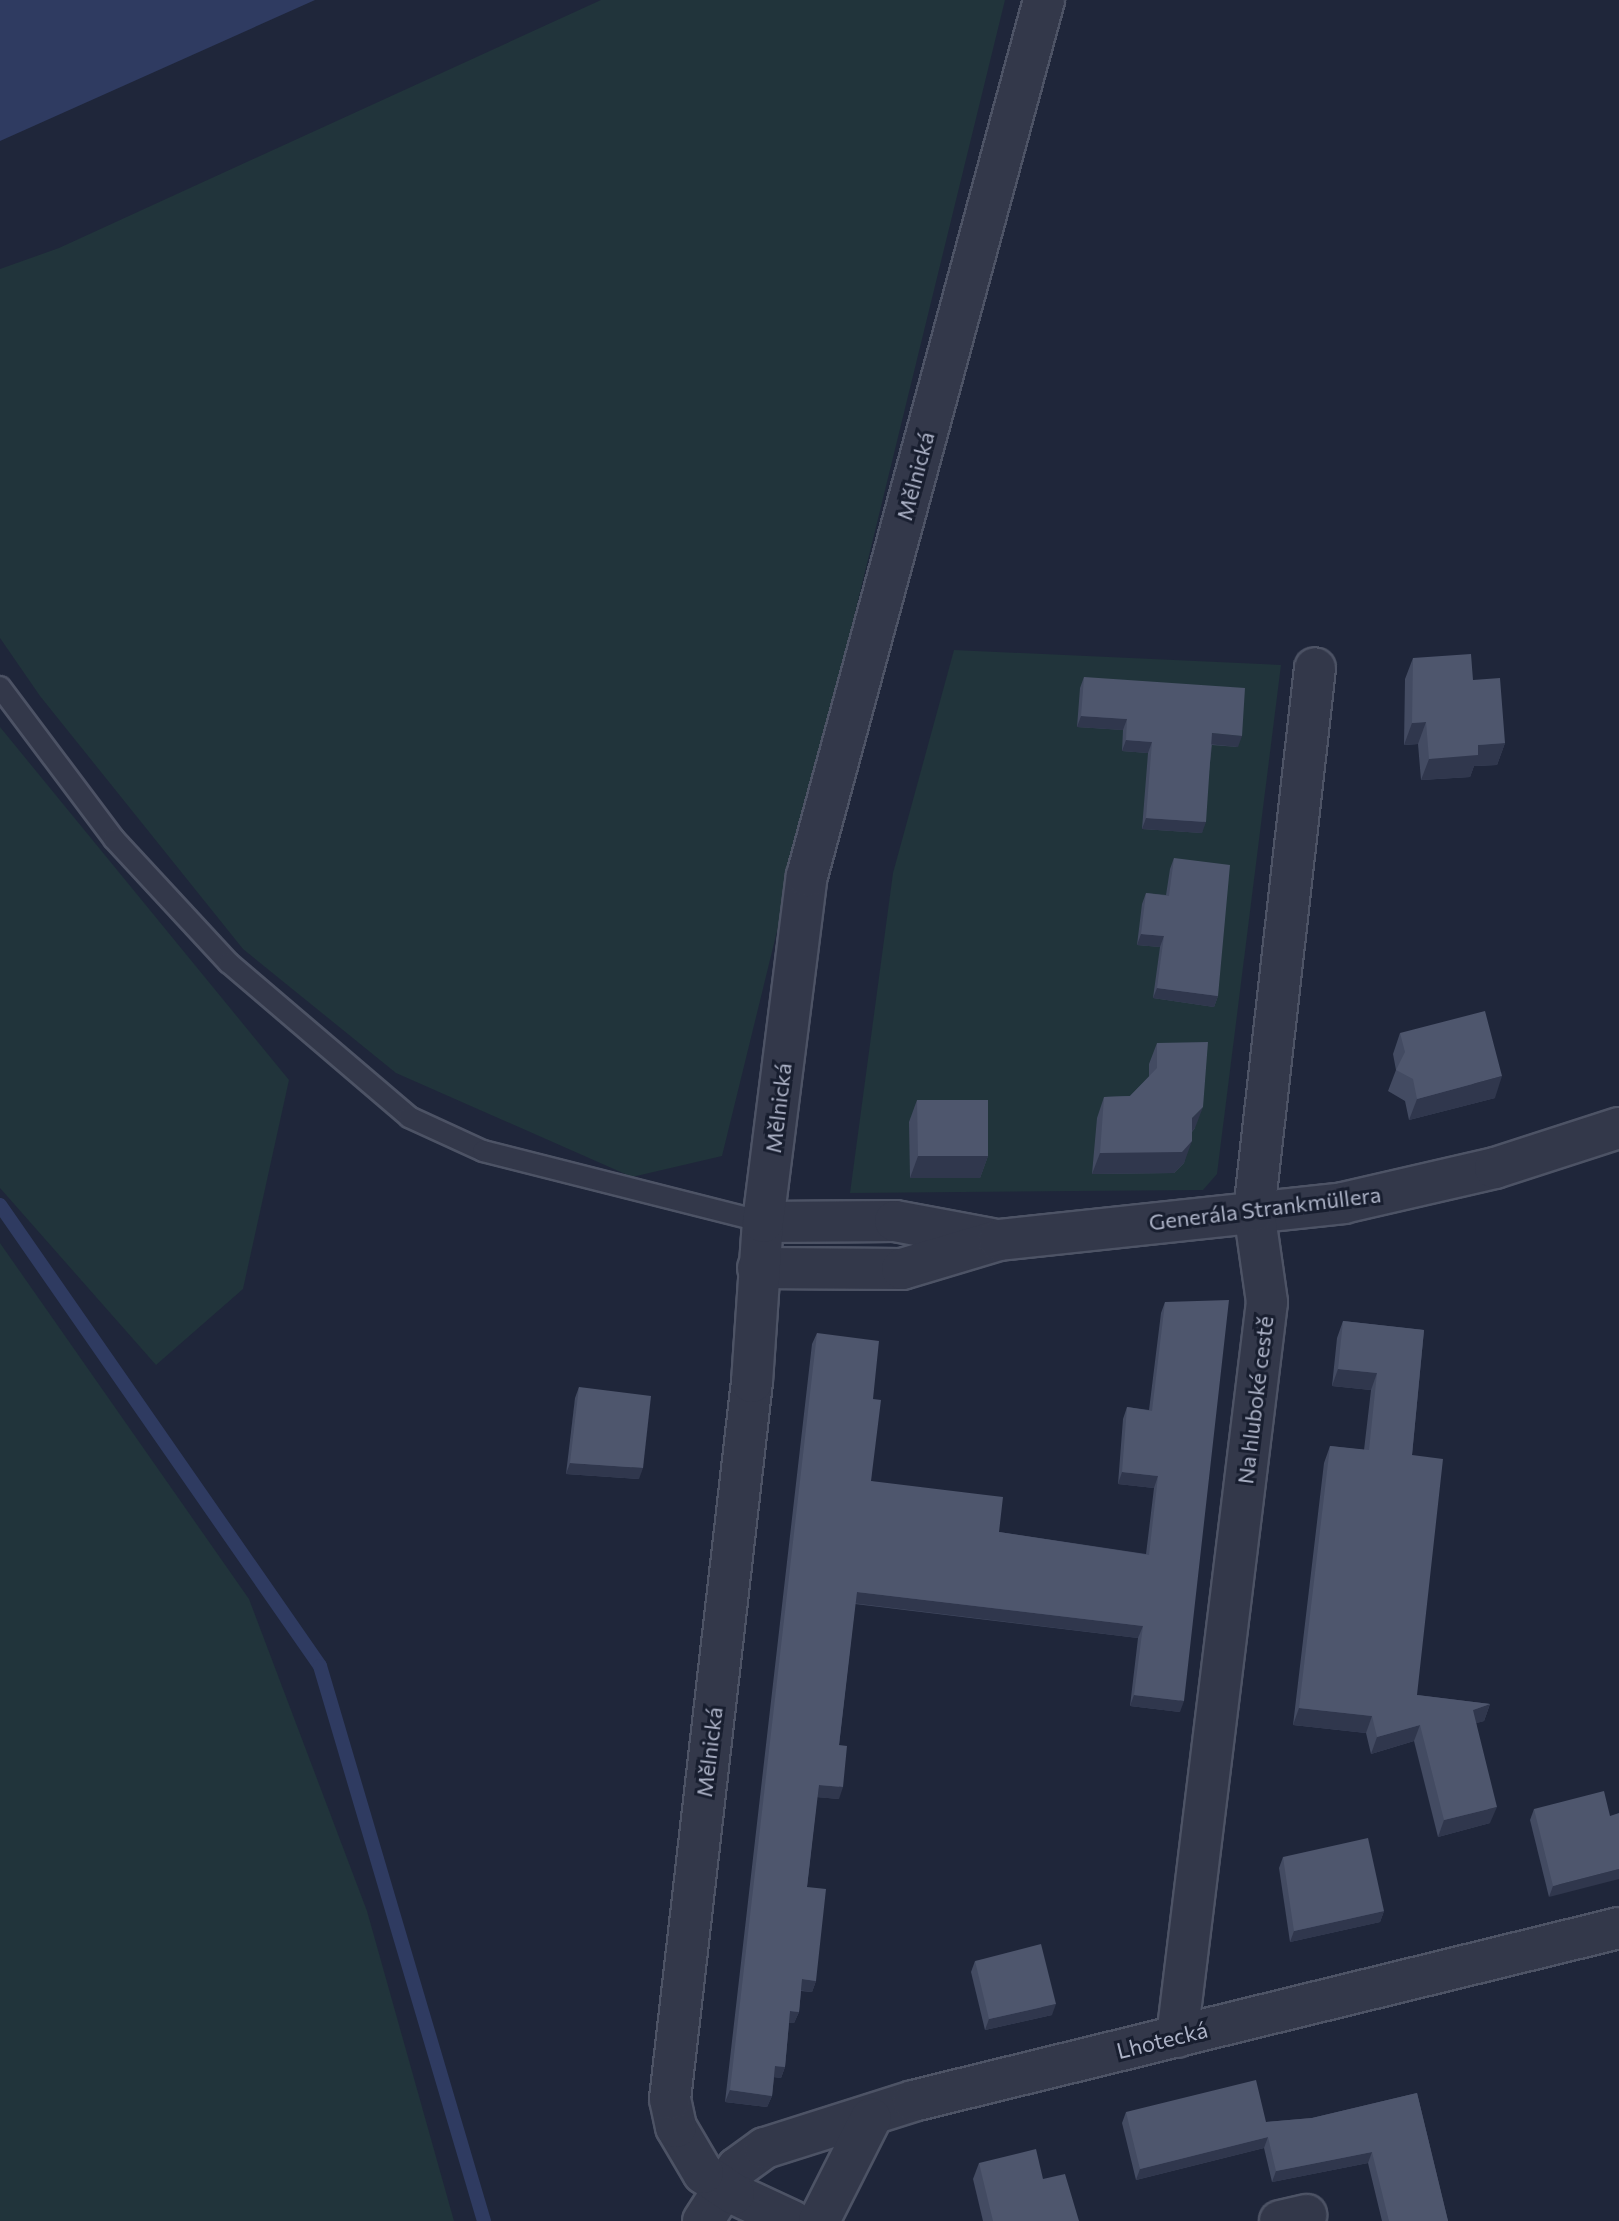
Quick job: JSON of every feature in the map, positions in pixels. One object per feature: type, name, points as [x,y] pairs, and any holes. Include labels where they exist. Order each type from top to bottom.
[{"type":"street","name":"Mělnická","points":[[712,2204],[686,2148],[670,2099],[752,1382],[763,1222],[807,876],[1044,0]]},
{"type":"street","name":"Na hluboké cestě","points":[[1177,2037],[1267,1302],[1254,1211],[1315,668]]},
{"type":"street","name":"Generála Strankmüllera","points":[[758,1268],[902,1269],[999,1240],[1343,1203],[1434,1182],[1619,1128]]},
{"type":"street","name":"Generála Strankmüllera","points":[[763,1222],[895,1221],[999,1240]]},
{"type":"street","name":"Lhotecká","points":[[712,2204],[765,2148],[871,2118],[913,2101],[1619,1928]]},
{"type":"street","points":[[819,2221],[871,2118]]},
{"type":"street","points":[[712,2204],[792,2221]]},
{"type":"lane","points":[[0,687],[114,839],[229,963],[409,1117],[483,1151],[763,1222]]},
{"type":"shaded area","points":[[601,0],[1005,0],[722,1156],[632,1177],[396,1073],[243,949],[40,696],[0,638],[0,269],[59,248]]},
{"type":"shaded area","points":[[954,650],[1281,665],[1217,1174],[1203,1190],[850,1193],[893,873]]},
{"type":"shaded area","points":[[0,727],[289,1080],[243,1289],[156,1365],[0,1188]]},
{"type":"shaded area","points":[[0,1243],[249,1599],[367,1911],[454,2221],[0,2221]]},
{"type":"water","points":[[0,0],[315,0],[0,141]]},
{"type":"building","points":[[1471,654],[1473,680],[1500,678],[1505,743],[1478,745],[1478,755],[1429,759],[1426,722],[1412,723],[1413,658]]},
{"type":"building","points":[[1084,677],[1245,688],[1242,736],[1212,733],[1206,822],[1146,818],[1152,742],[1126,740],[1127,719],[1081,716]]},
{"type":"building","points":[[1174,858],[1230,865],[1218,996],[1157,988],[1164,936],[1141,934],[1146,893],[1169,896]]},
{"type":"building","points":[[1485,1011],[1502,1076],[1417,1099],[1413,1079],[1396,1070],[1405,1052],[1400,1033]]},
{"type":"building","points":[[1208,1042],[1203,1107],[1192,1118],[1192,1141],[1182,1152],[1100,1153],[1104,1097],[1130,1096],[1157,1068],[1157,1043]]},
{"type":"building","points":[[917,1100],[988,1100],[988,1156],[918,1156]]},
{"type":"building","points":[[1229,1300],[1184,1701],[1134,1695],[1143,1626],[857,1592],[839,1745],[847,1746],[843,1787],[819,1785],[807,1887],[826,1889],[816,1981],[802,1979],[799,2012],[790,2011],[785,2067],[775,2066],[772,2096],[730,2090],[817,1333],[879,1341],[873,1399],[881,1400],[871,1481],[1003,1497],[999,1532],[1149,1555],[1158,1476],[1122,1472],[1127,1407],[1152,1411],[1165,1302]]},
{"type":"building","points":[[1343,1321],[1424,1330],[1412,1455],[1443,1459],[1417,1695],[1490,1704],[1473,1710],[1497,1807],[1444,1820],[1420,1725],[1377,1737],[1372,1716],[1299,1708],[1330,1446],[1369,1450],[1377,1373],[1338,1369]]},
{"type":"building","points":[[579,1387],[651,1396],[643,1468],[570,1463]]},
{"type":"building","points":[[1604,1791],[1610,1816],[1619,1813],[1619,1869],[1553,1886],[1534,1809]]},
{"type":"building","points":[[1368,1838],[1384,1911],[1294,1931],[1283,1857]]},
{"type":"building","points":[[1041,1944],[1056,2004],[989,2019],[975,1961]]},
{"type":"building","points":[[1256,2080],[1266,2122],[1312,2118],[1417,2093],[1448,2221],[1389,2221],[1372,2152],[1276,2171],[1268,2137],[1140,2169],[1126,2112]]},
{"type":"building","points":[[1036,2149],[1043,2179],[1065,2174],[1079,2221],[993,2221],[979,2163]]},
{"type":"waterway","points":[[0,1205],[320,1666],[484,2221]]}]
